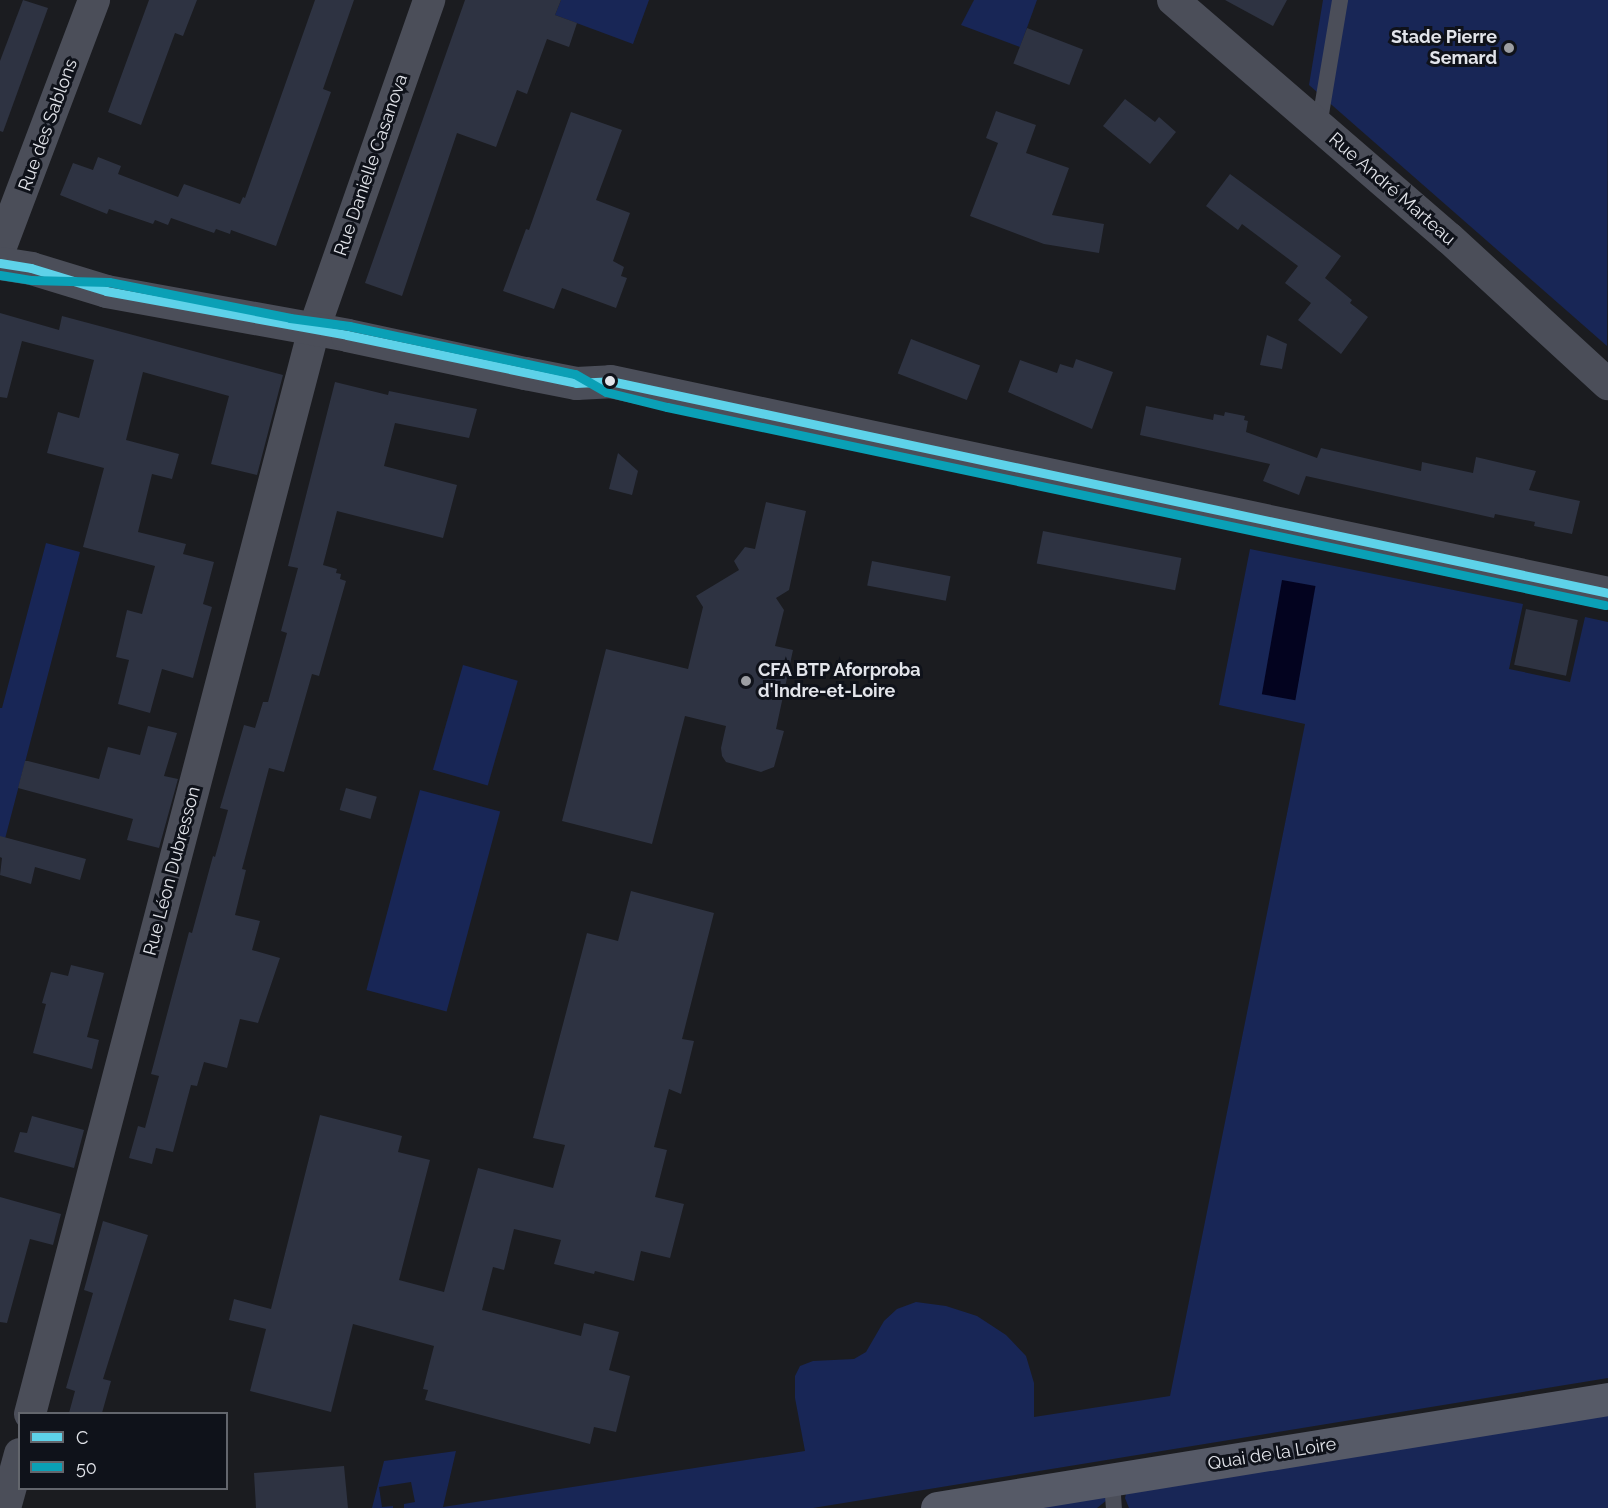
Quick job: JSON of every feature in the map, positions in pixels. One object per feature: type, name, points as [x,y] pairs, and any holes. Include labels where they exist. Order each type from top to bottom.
[{"type":"main road","name":"Quai de la Loire","points":[[936,1508],[1113,1494],[1608,1399]]},
{"type":"street","name":"Rue des Sablons","points":[[0,249],[94,0]]},
{"type":"street","name":"Rue Danielle Casanova","points":[[317,319],[429,0]]},
{"type":"street","name":"Rue André Marteau","points":[[1180,2],[1449,238],[1608,384]]},
{"type":"street","points":[[0,263],[32,268],[106,291],[317,319],[576,383],[610,381],[880,440],[1566,582],[1608,593]]},
{"type":"street","name":"Rue Léon Dubresson","points":[[30,1412],[317,319]]},
{"type":"street","points":[[5,1508],[18,1461]]},
{"type":"lane","points":[[1319,126],[1340,0]]},
{"type":"shaded area","points":[[561,0],[649,0],[633,44],[555,15]]},
{"type":"shaded area","points":[[974,0],[1037,0],[1020,47],[961,25]]},
{"type":"shaded area","points":[[1323,0],[1608,0],[1607,346],[1309,85]]},
{"type":"shaded area","points":[[46,543],[80,552],[0,858],[0,708],[2,708]]},
{"type":"shaded area","points":[[1250,549],[1523,604],[1509,669],[1570,682],[1585,617],[1608,622],[1608,1378],[813,1508],[404,1508],[404,1504],[415,1502],[411,1482],[379,1487],[382,1507],[393,1506],[393,1508],[372,1508],[384,1461],[456,1451],[443,1507],[805,1451],[795,1398],[795,1376],[800,1366],[813,1361],[854,1359],[866,1352],[884,1321],[897,1309],[916,1302],[946,1306],[977,1316],[1006,1335],[1026,1356],[1034,1383],[1034,1417],[1170,1396],[1305,724],[1219,705]]},
{"type":"shaded area","points":[[1282,580],[1315,586],[1295,700],[1262,694]]},
{"type":"shaded area","points":[[463,665],[518,681],[488,785],[433,770]]},
{"type":"shaded area","points":[[420,790],[500,811],[447,1011],[366,990]]},
{"type":"shaded area","points":[[1608,1413],[1608,1508],[1129,1508],[1125,1498],[1126,1494]]},
{"type":"shaded area","points":[[1104,1495],[1107,1500],[1097,1508],[1022,1508]]},
{"type":"building","points":[[23,0],[48,8],[3,132],[0,131],[0,61]]},
{"type":"building","points":[[149,0],[197,0],[183,36],[175,33],[141,125],[108,112]]},
{"type":"building","points":[[315,0],[354,0],[323,89],[331,92],[276,246],[231,230],[230,234],[216,229],[214,233],[171,218],[168,225],[155,220],[153,224],[109,209],[107,214],[60,195],[73,163],[93,170],[98,157],[121,166],[118,174],[178,197],[184,184],[240,204],[243,197],[245,198]]},
{"type":"building","points":[[465,0],[561,0],[555,15],[577,23],[569,47],[547,39],[527,94],[517,90],[496,147],[457,133],[402,296],[365,283]]},
{"type":"building","points":[[1225,0],[1287,0],[1273,26]]},
{"type":"building","points":[[1027,28],[1083,50],[1069,85],[1013,63]]},
{"type":"building","points":[[1125,99],[1155,122],[1159,117],[1176,132],[1150,164],[1103,126]]},
{"type":"building","points":[[996,111],[1036,125],[1026,153],[1069,168],[1052,215],[1104,224],[1099,253],[1044,244],[970,216],[998,143],[986,138]]},
{"type":"building","points":[[571,112],[622,130],[596,200],[630,213],[613,261],[624,267],[621,276],[627,278],[616,308],[562,288],[554,309],[503,291],[526,229],[529,230]]},
{"type":"building","points":[[1230,174],[1341,256],[1325,278],[1352,300],[1350,303],[1368,317],[1341,354],[1298,320],[1311,303],[1285,283],[1298,266],[1242,224],[1238,230],[1206,206]]},
{"type":"building","points":[[0,313],[59,330],[62,316],[283,375],[257,475],[211,464],[229,396],[143,372],[126,440],[179,454],[172,479],[152,474],[138,532],[186,544],[183,554],[214,562],[203,604],[212,607],[193,678],[162,669],[150,713],[118,704],[129,660],[116,657],[127,610],[142,614],[155,566],[83,547],[104,468],[47,453],[58,412],[79,418],[94,360],[22,341],[7,398],[0,397]]},
{"type":"building","points":[[1267,335],[1287,344],[1282,369],[1260,365]]},
{"type":"building","points":[[911,339],[980,366],[967,400],[898,374]]},
{"type":"building","points":[[1076,359],[1113,372],[1092,429],[1008,392],[1020,360],[1057,373],[1060,364],[1073,368]]},
{"type":"building","points":[[335,382],[388,395],[389,391],[477,409],[469,438],[395,423],[384,466],[457,485],[443,538],[337,511],[323,565],[337,569],[336,573],[341,574],[340,579],[346,581],[319,676],[312,674],[284,772],[269,768],[242,869],[246,870],[235,915],[260,921],[252,950],[280,958],[258,1023],[240,1019],[227,1068],[204,1062],[197,1086],[191,1085],[173,1152],[156,1148],[152,1164],[129,1158],[138,1126],[145,1128],[159,1076],[151,1074],[189,932],[192,933],[228,810],[220,808],[244,725],[255,728],[263,702],[268,702],[287,633],[281,631],[298,568],[288,566]]},
{"type":"building","points":[[1146,406],[1213,420],[1214,414],[1224,416],[1225,412],[1245,416],[1244,420],[1248,421],[1246,432],[1317,458],[1321,448],[1421,471],[1422,462],[1473,473],[1476,457],[1536,471],[1529,490],[1580,501],[1572,534],[1534,526],[1535,522],[1495,514],[1494,518],[1306,476],[1299,495],[1263,481],[1270,464],[1140,435]]},
{"type":"building","points":[[618,453],[638,471],[632,495],[609,489]]},
{"type":"building","points":[[766,502],[806,511],[789,590],[776,598],[784,610],[775,646],[793,650],[776,729],[784,731],[774,767],[761,772],[726,762],[721,748],[726,726],[685,716],[652,844],[562,821],[606,649],[688,669],[703,607],[696,596],[739,570],[734,561],[745,547],[755,549]]},
{"type":"building","points":[[1043,531],[1181,558],[1175,590],[1037,563]]},
{"type":"building","points":[[872,561],[951,576],[946,601],[867,586]]},
{"type":"building","points":[[1526,609],[1578,620],[1566,676],[1514,665]]},
{"type":"building","points":[[148,726],[177,733],[164,776],[178,779],[159,848],[127,840],[133,819],[18,788],[25,761],[99,779],[108,747],[140,755]]},
{"type":"building","points":[[346,788],[377,797],[370,819],[340,810]]},
{"type":"building","points":[[0,836],[86,859],[80,880],[35,867],[31,884],[0,875],[2,858],[0,857]]},
{"type":"building","points":[[631,891],[714,913],[682,1039],[694,1041],[681,1094],[669,1089],[654,1147],[667,1150],[655,1197],[684,1204],[670,1258],[641,1251],[634,1281],[595,1271],[594,1274],[554,1264],[561,1240],[514,1229],[504,1270],[493,1267],[482,1310],[581,1336],[584,1323],[619,1332],[609,1370],[630,1376],[616,1432],[594,1427],[590,1444],[425,1400],[428,1390],[423,1389],[434,1346],[353,1324],[331,1412],[250,1391],[266,1329],[229,1320],[234,1299],[271,1309],[320,1115],[402,1136],[398,1152],[430,1160],[399,1280],[444,1292],[478,1168],[553,1188],[565,1145],[533,1138],[587,933],[618,941]]},
{"type":"building","points":[[71,965],[104,973],[87,1037],[99,1040],[92,1069],[33,1053],[46,1004],[42,1003],[51,972],[68,976]]},
{"type":"building","points":[[32,1116],[84,1130],[74,1168],[14,1152],[20,1132],[27,1133]]},
{"type":"building","points":[[0,1197],[61,1214],[53,1245],[30,1239],[7,1323],[0,1322]]},
{"type":"building","points":[[103,1221],[148,1235],[103,1379],[111,1381],[102,1412],[69,1412],[75,1391],[66,1388],[93,1293],[84,1290]]},
{"type":"building","points":[[344,1466],[348,1508],[256,1508],[254,1473]]},
{"type":"transit line","name":"C","points":[[0,263],[31,268],[106,291],[347,335],[576,383],[610,381],[1608,593]]},
{"type":"transit line","name":"50","points":[[0,275],[31,280],[109,282],[290,318],[349,326],[575,374],[606,392],[667,407],[1605,605]]},
{"type":"place","name":"Stade Pierre Semard","points":[[1509,48]]},
{"type":"place","name":"CFA BTP Aforproba d'Indre-et-Loire","points":[[746,681]]}]
